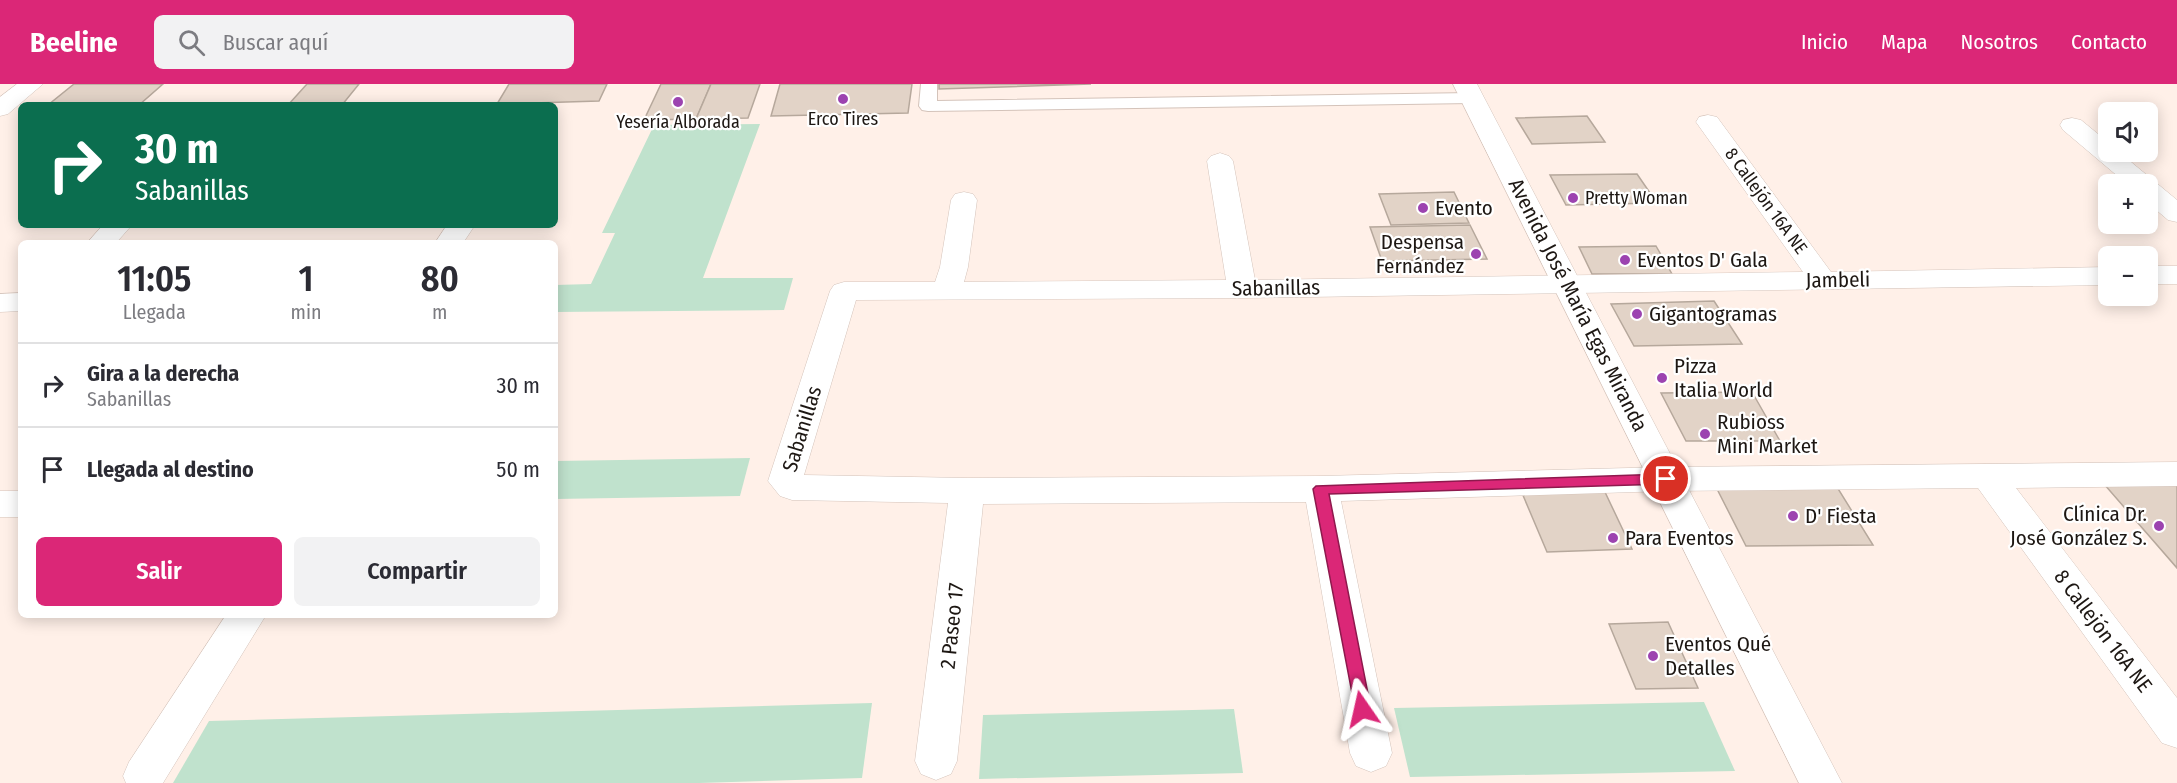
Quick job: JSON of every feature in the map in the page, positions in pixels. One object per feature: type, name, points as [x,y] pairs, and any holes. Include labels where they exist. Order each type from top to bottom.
[{"type":"street","points":[[0,109],[31,84]]},
{"type":"street","name":"Avenida José María Egas Miranda","points":[[1468,88],[1821,783]]},
{"type":"street","name":"8 Callejón 16A NE","points":[[1708,122],[1823,280]]},
{"type":"street","points":[[2072,125],[2130,174]]},
{"type":"street","points":[[1220,161],[1242,289]]},
{"type":"street","points":[[2158,198],[2177,214]]},
{"type":"street","points":[[947,290],[954,267],[964,200]]},
{"type":"street","points":[[103,240],[115,228]]},
{"type":"street","points":[[2158,275],[2177,275]]},
{"type":"street","name":"Jambeli","points":[[1567,284],[2098,276]]},
{"type":"street","name":"Sabanillas","points":[[1567,284],[1242,289],[844,291],[785,481],[792,487],[967,491],[1321,489],[1666,479]]},
{"type":"street","points":[[0,303],[18,302]]},
{"type":"street","points":[[1666,479],[2177,474]]},
{"type":"street","name":"8 Callejón 16A NE","points":[[1987,475],[2177,730]]},
{"type":"street","points":[[1321,489],[1371,753]]},
{"type":"street","name":"2 Paseo 17","points":[[936,761],[967,491]]},
{"type":"street","points":[[0,504],[18,504]]},
{"type":"street","points":[[144,776],[245,618]]},
{"type":"lane","points":[[929,84],[928,106],[1185,92],[1468,88]]},
{"type":"green space","points":[[760,124],[703,278],[793,278],[784,310],[558,312],[558,285],[591,284],[615,233],[602,233],[654,125]]},
{"type":"green space","points":[[750,458],[740,496],[558,499],[558,461]]},
{"type":"green space","points":[[1704,702],[1735,771],[1410,777],[1394,708]]},
{"type":"green space","points":[[872,703],[862,778],[699,783],[173,783],[209,721]]},
{"type":"green space","points":[[1234,709],[1243,773],[979,779],[983,715]]},
{"type":"building","points":[[74,84],[163,84],[142,102],[52,102]]},
{"type":"building","points":[[307,84],[359,84],[344,102],[291,102]]},
{"type":"building","points":[[509,84],[607,84],[599,101],[498,102]]},
{"type":"building","name":"Yesería Alborada","points":[[661,84],[711,84],[696,119],[644,120]]},
{"type":"building","points":[[711,84],[760,84],[748,118],[696,119]]},
{"type":"building","name":"Erco Tires","points":[[780,84],[912,84],[908,113],[771,116]]},
{"type":"building","points":[[939,84],[1091,84],[939,89]]},
{"type":"building","points":[[1587,116],[1605,142],[1532,144],[1516,118]]},
{"type":"building","points":[[1637,174],[1657,203],[1566,205],[1550,175]]},
{"type":"building","name":"Evento","points":[[1454,192],[1469,223],[1391,225],[1379,194]]},
{"type":"building","points":[[1470,225],[1487,259],[1382,261],[1370,227]]},
{"type":"building","name":"Eventos D' Gala","points":[[1656,246],[1672,274],[1592,274],[1579,247]]},
{"type":"building","points":[[1714,301],[1742,344],[1634,346],[1611,304]]},
{"type":"building","points":[[1752,392],[1780,441],[1686,441],[1661,393]]},
{"type":"building","name":"Clínica Dr. José González S.","points":[[2177,483],[2177,568],[2104,484]]},
{"type":"building","name":"D' Fiesta","points":[[1716,487],[1837,487],[1873,545],[1746,546]]},
{"type":"building","points":[[1604,490],[1632,549],[1547,552],[1522,493]]},
{"type":"building","name":"Eventos Qué Detalles","points":[[1668,622],[1698,688],[1636,689],[1609,624]]},
{"type":"place","name":"Erco Tires","points":[[843,99]]},
{"type":"place","name":"Yesería Alborada","points":[[678,102]]},
{"type":"place","name":"Pretty Woman","points":[[1573,198]]},
{"type":"place","name":"Evento","points":[[1423,208]]},
{"type":"place","name":"Despensa Fernández","points":[[1476,254]]},
{"type":"place","name":"Eventos D' Gala","points":[[1625,260]]},
{"type":"place","name":"Gigantogramas","points":[[1637,314]]},
{"type":"place","name":"Pizza Italia World","points":[[1662,378]]},
{"type":"place","name":"Rubioss Mini Market","points":[[1705,434]]},
{"type":"place","name":"D' Fiesta","points":[[1793,516]]},
{"type":"place","name":"Clínica Dr. José González S.","points":[[2159,526]]},
{"type":"place","name":"Para Eventos","points":[[1613,538]]},
{"type":"place","name":"Eventos Qué Detalles","points":[[1653,656]]},
{"type":"route","points":[[1362,709],[1321,489],[1666,479]]}]
